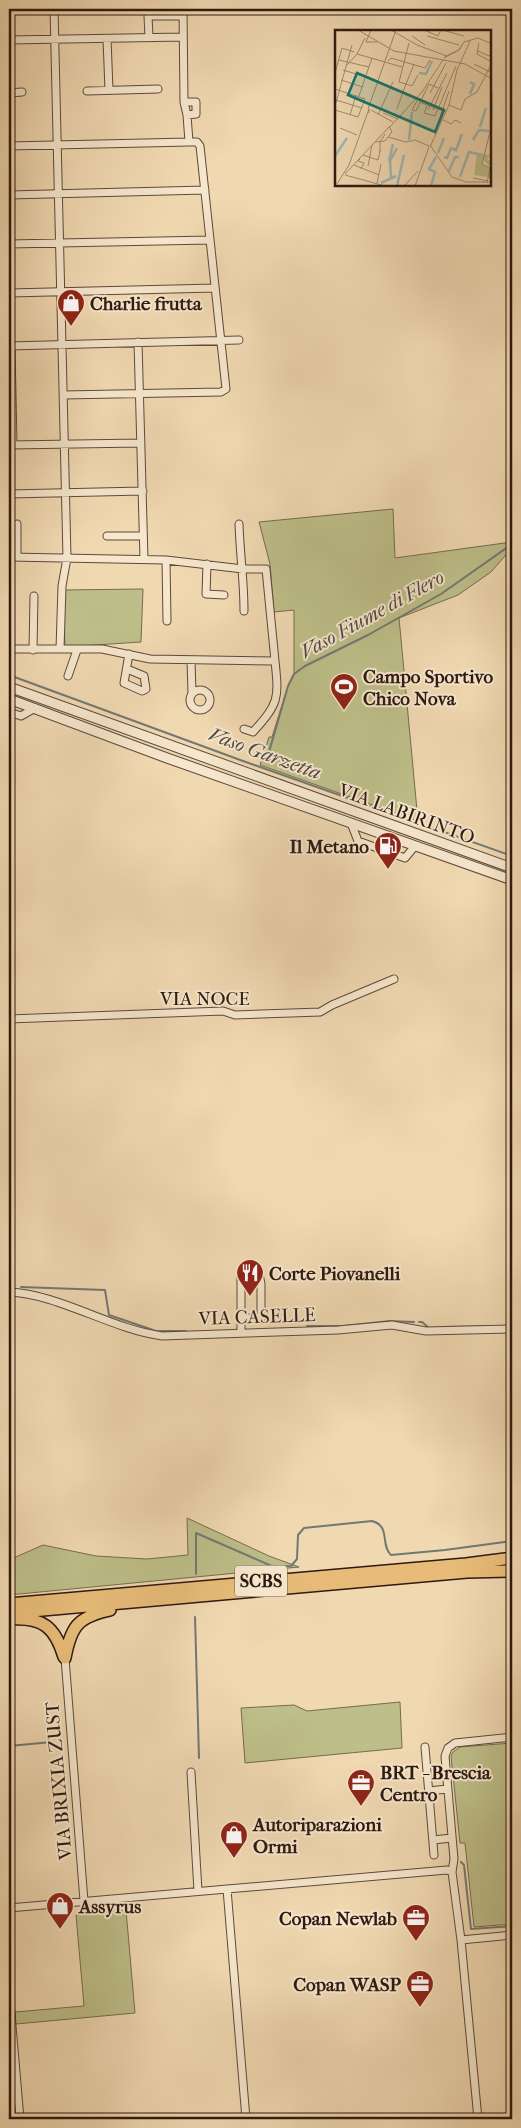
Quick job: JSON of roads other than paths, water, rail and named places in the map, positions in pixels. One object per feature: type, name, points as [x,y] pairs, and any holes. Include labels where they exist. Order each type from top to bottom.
[{"type":"highway","name":"SCBS","points":[[9,1604],[466,1564],[512,1558]]},
{"type":"highway","name":"SCBS","points":[[9,1613],[467,1572],[512,1571]]},
{"type":"highway","points":[[64,1658],[72,1632],[85,1618],[98,1613],[141,1607],[168,1599]]},
{"type":"highway","points":[[9,1619],[29,1619],[48,1627],[55,1634],[64,1658]]},
{"type":"street","points":[[54,9],[60,194],[67,558],[62,586],[60,650]]},
{"type":"street","points":[[149,38],[148,16],[183,12],[184,102],[189,142]]},
{"type":"street","points":[[9,40],[183,37]]},
{"type":"street","points":[[107,39],[109,90]]},
{"type":"street","points":[[87,91],[158,89]]},
{"type":"street","points":[[9,93],[22,92]]},
{"type":"street","points":[[184,102],[196,102],[196,114],[187,115]]},
{"type":"street","points":[[9,146],[199,143],[226,389],[221,392],[64,395]]},
{"type":"street","points":[[9,195],[205,190]]},
{"type":"street","points":[[9,244],[210,240]]},
{"type":"street","points":[[9,293],[215,288]]},
{"type":"street","points":[[141,443],[11,445],[10,346],[239,340]]},
{"type":"street","points":[[138,342],[141,393],[144,559]]},
{"type":"street","points":[[9,494],[143,491]]},
{"type":"street","points":[[17,524],[17,557]]},
{"type":"street","points":[[239,524],[244,611]]},
{"type":"street","points":[[107,536],[143,536]]},
{"type":"street","points":[[9,557],[166,560],[243,569],[266,569],[278,690],[276,702],[269,715],[253,732],[244,729]]},
{"type":"street","points":[[166,560],[167,620]]},
{"type":"street","points":[[207,564],[206,594],[224,595]]},
{"type":"street","points":[[33,650],[34,596]]},
{"type":"street","points":[[9,649],[102,649],[150,659],[275,661]]},
{"type":"street","points":[[68,676],[77,650]]},
{"type":"street","points":[[127,669],[129,654]]},
{"type":"street","points":[[191,660],[192,693]]},
{"type":"street","name":"VIA LABIRINTO","points":[[9,687],[512,868]]},
{"type":"street","name":"VIA LABIRINTO","points":[[9,699],[512,880]]},
{"type":"street","points":[[9,712],[21,716],[35,708]]},
{"type":"street","name":"VIA LABIRINTO","points":[[351,823],[358,841],[405,858],[415,846]]},
{"type":"street","points":[[474,867],[479,856]]},
{"type":"street","name":"VIA NOCE","points":[[9,1018],[223,1011],[235,1015],[320,1012],[332,1005],[394,979]]},
{"type":"street","points":[[241,1318],[261,1318],[261,1284],[260,1279],[256,1277],[241,1276],[241,1318],[241,1332]]},
{"type":"street","name":"VIA CASELLE","points":[[9,1292],[50,1300],[151,1334],[170,1336],[338,1330],[392,1325],[426,1331],[512,1329]]},
{"type":"street","name":"VIA BRIXIA ZUST","points":[[64,1658],[84,1901]]},
{"type":"street","points":[[478,2119],[461,1940],[452,1872],[454,1859],[445,1756],[451,1745],[460,1742],[512,1737]]},
{"type":"street","points":[[425,1748],[434,1855]]},
{"type":"street","points":[[191,1772],[198,1891]]},
{"type":"street","points":[[429,1791],[447,1789]]},
{"type":"street","points":[[433,1840],[452,1838]]},
{"type":"street","points":[[9,1908],[447,1870],[452,1872]]},
{"type":"street","points":[[227,1889],[246,2119]]},
{"type":"street","points":[[461,1940],[512,1934]]},
{"type":"street","points":[[9,1991],[20,2119]]},
{"type":"waterway","name":"Vaso Fiume di Flero","points":[[267,759],[288,686],[294,674],[305,666],[368,635],[441,594],[512,544]]},
{"type":"waterway","name":"Vaso Garzetta","points":[[9,675],[243,761],[512,856]]},
{"type":"waterway","points":[[21,1287],[105,1290],[109,1315],[156,1331],[186,1331]]},
{"type":"waterway","points":[[307,1326],[343,1326],[390,1321],[414,1322]]},
{"type":"waterway","points":[[419,1322],[422,1322],[429,1328]]},
{"type":"waterway","points":[[441,1327],[512,1326]]},
{"type":"waterway","points":[[196,1574],[196,1533],[274,1567],[291,1566],[297,1559],[298,1535],[304,1528],[372,1521],[378,1523],[381,1527],[386,1546],[391,1555],[512,1541]]},
{"type":"waterway","points":[[195,1617],[199,1758]]},
{"type":"waterway","points":[[9,1746],[52,1742]]},
{"type":"waterway","points":[[461,1862],[464,1865],[471,1929],[512,1926]]},
{"type":"place","name":"Charlie frutta","points":[[71,327]]},
{"type":"place","name":"Campo Sportivo Chico Nova","points":[[344,711]]},
{"type":"place","name":"Il Metano","points":[[388,870]]},
{"type":"place","name":"Corte Piovanelli","points":[[250,1297]]},
{"type":"place","name":"BRT - Brescia Centro","points":[[361,1807]]},
{"type":"place","name":"Autoriparazioni Ormi","points":[[234,1859]]},
{"type":"place","name":"Assyrus","points":[[60,1930]]},
{"type":"place","name":"Copan Newlab","points":[[416,1942]]},
{"type":"place","name":"Copan WASP","points":[[420,2008]]}]
